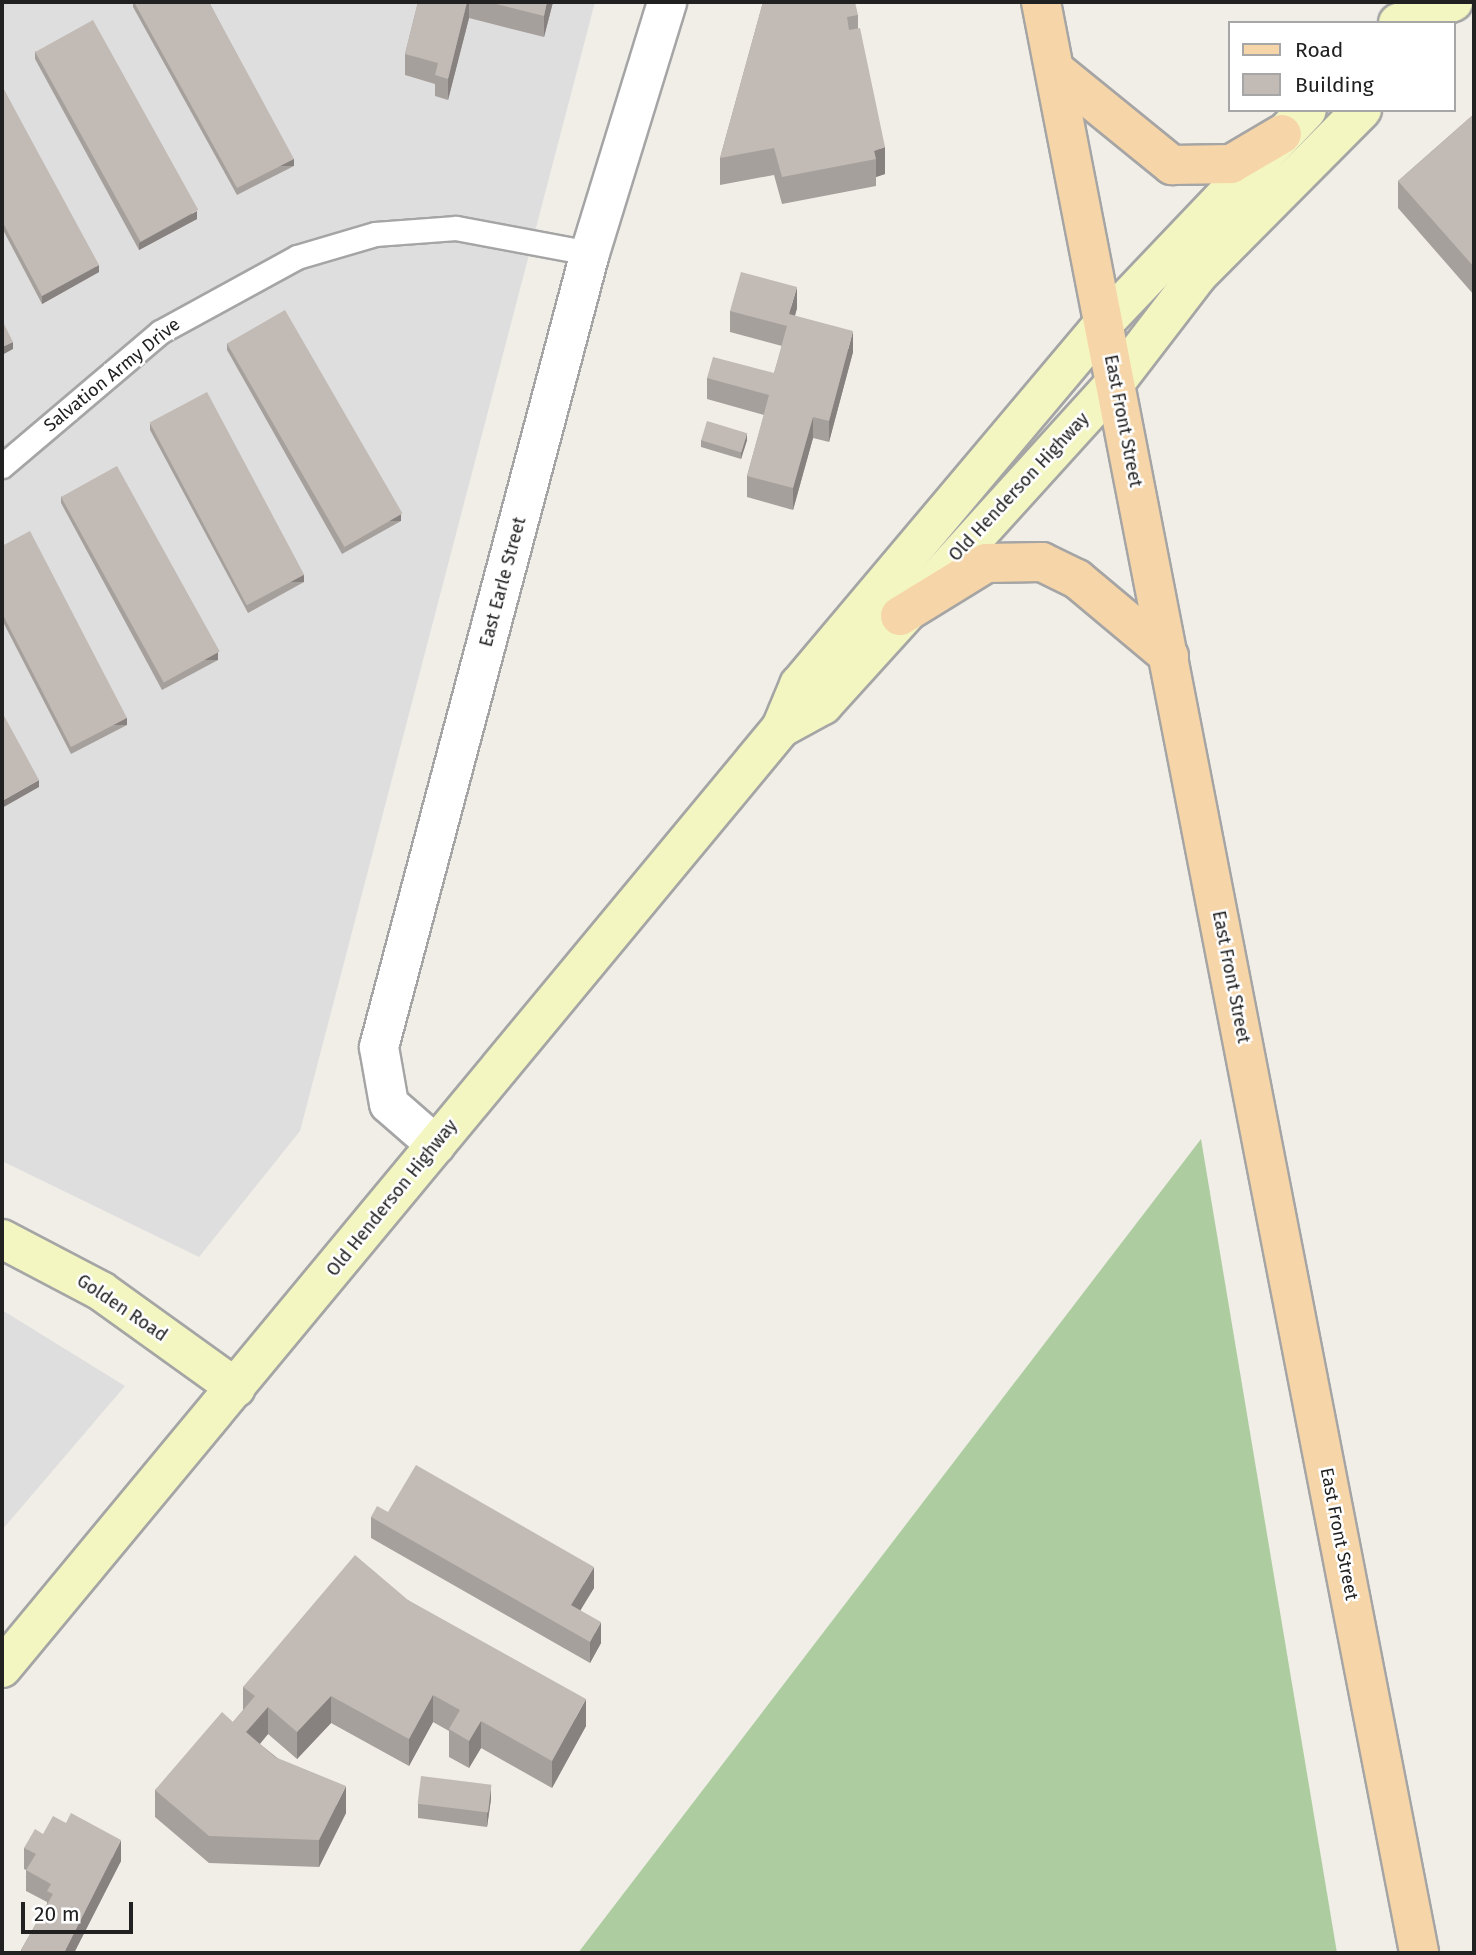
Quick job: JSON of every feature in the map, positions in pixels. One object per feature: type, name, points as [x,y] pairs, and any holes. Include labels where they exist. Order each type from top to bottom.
[{"type":"main road","name":"East Front Street","points":[[1041,2],[1419,1953]]},
{"type":"main road","points":[[1405,21],[1445,10]]},
{"type":"main road","points":[[1055,70],[1172,165],[1231,164],[1294,122]]},
{"type":"main road","name":"Old Henderson Highway","points":[[781,728],[823,705],[1115,383],[1197,276],[1360,112]]},
{"type":"main road","name":"Old Henderson Highway","points":[[2,1668],[781,728],[799,685],[1104,323],[1294,122]]},
{"type":"main road","points":[[901,616],[986,563],[1042,562],[1077,579],[1169,656]]},
{"type":"main road","name":"Golden Road","points":[[2,1239],[101,1291],[236,1388]]},
{"type":"street","name":"East Earle Street","points":[[436,1145],[389,1104],[379,1047],[590,253],[667,2]]},
{"type":"lane","name":"Salvation Army Drive","points":[[2,466],[160,332],[297,257],[375,234],[429,228],[494,231],[590,253]]},
{"type":"shaded area","points":[[2,2],[595,2],[300,1131],[199,1257],[2,1161]]},
{"type":"shaded area","points":[[2,1310],[125,1386],[2,1530]]},
{"type":"green space","points":[[1201,1139],[1337,1953],[578,1953]]},
{"type":"building","points":[[134,2],[209,2],[294,159],[237,188]]},
{"type":"building","points":[[418,2],[467,2],[448,79],[435,75],[438,63],[405,54]]},
{"type":"building","points":[[488,2],[547,2],[544,16]]},
{"type":"building","points":[[763,2],[855,2],[858,15],[847,17],[849,30],[860,28],[885,147],[874,151],[876,159],[782,177],[774,148],[720,158]]},
{"type":"building","points":[[93,20],[198,210],[140,242],[35,52]]},
{"type":"building","points":[[2,86],[99,265],[42,296],[2,221]]},
{"type":"building","points":[[1474,114],[1474,267],[1398,181]]},
{"type":"building","points":[[741,272],[797,287],[789,314],[853,331],[829,421],[813,417],[793,488],[747,476],[769,395],[707,378],[713,357],[774,373],[787,326],[730,311]]},
{"type":"building","points":[[285,310],[402,514],[344,547],[227,344]]},
{"type":"building","points":[[2,320],[13,342],[2,347]]},
{"type":"building","points":[[207,392],[304,575],[247,605],[150,423]]},
{"type":"building","points":[[707,421],[747,433],[741,452],[701,440]]},
{"type":"building","points":[[117,466],[220,651],[164,682],[61,497]]},
{"type":"building","points":[[30,531],[127,718],[71,747],[2,613],[2,546]]},
{"type":"building","points":[[2,712],[39,780],[2,801]]},
{"type":"building","points":[[416,1465],[594,1567],[571,1605],[601,1622],[590,1642],[371,1517],[377,1506],[388,1512]]},
{"type":"building","points":[[355,1555],[408,1600],[586,1699],[552,1761],[481,1721],[469,1741],[449,1729],[460,1710],[433,1695],[409,1739],[331,1696],[297,1732],[268,1707],[246,1732],[275,1757],[346,1786],[319,1840],[209,1836],[155,1790],[222,1712],[233,1722],[255,1696],[243,1687]]},
{"type":"building","points":[[421,1776],[491,1785],[488,1812],[418,1804]]},
{"type":"building","points":[[71,1813],[121,1840],[64,1953],[26,1953],[21,1950],[53,1894],[47,1891],[51,1884],[26,1870],[36,1854],[24,1848],[35,1829],[43,1834],[53,1816],[66,1823]]}]
